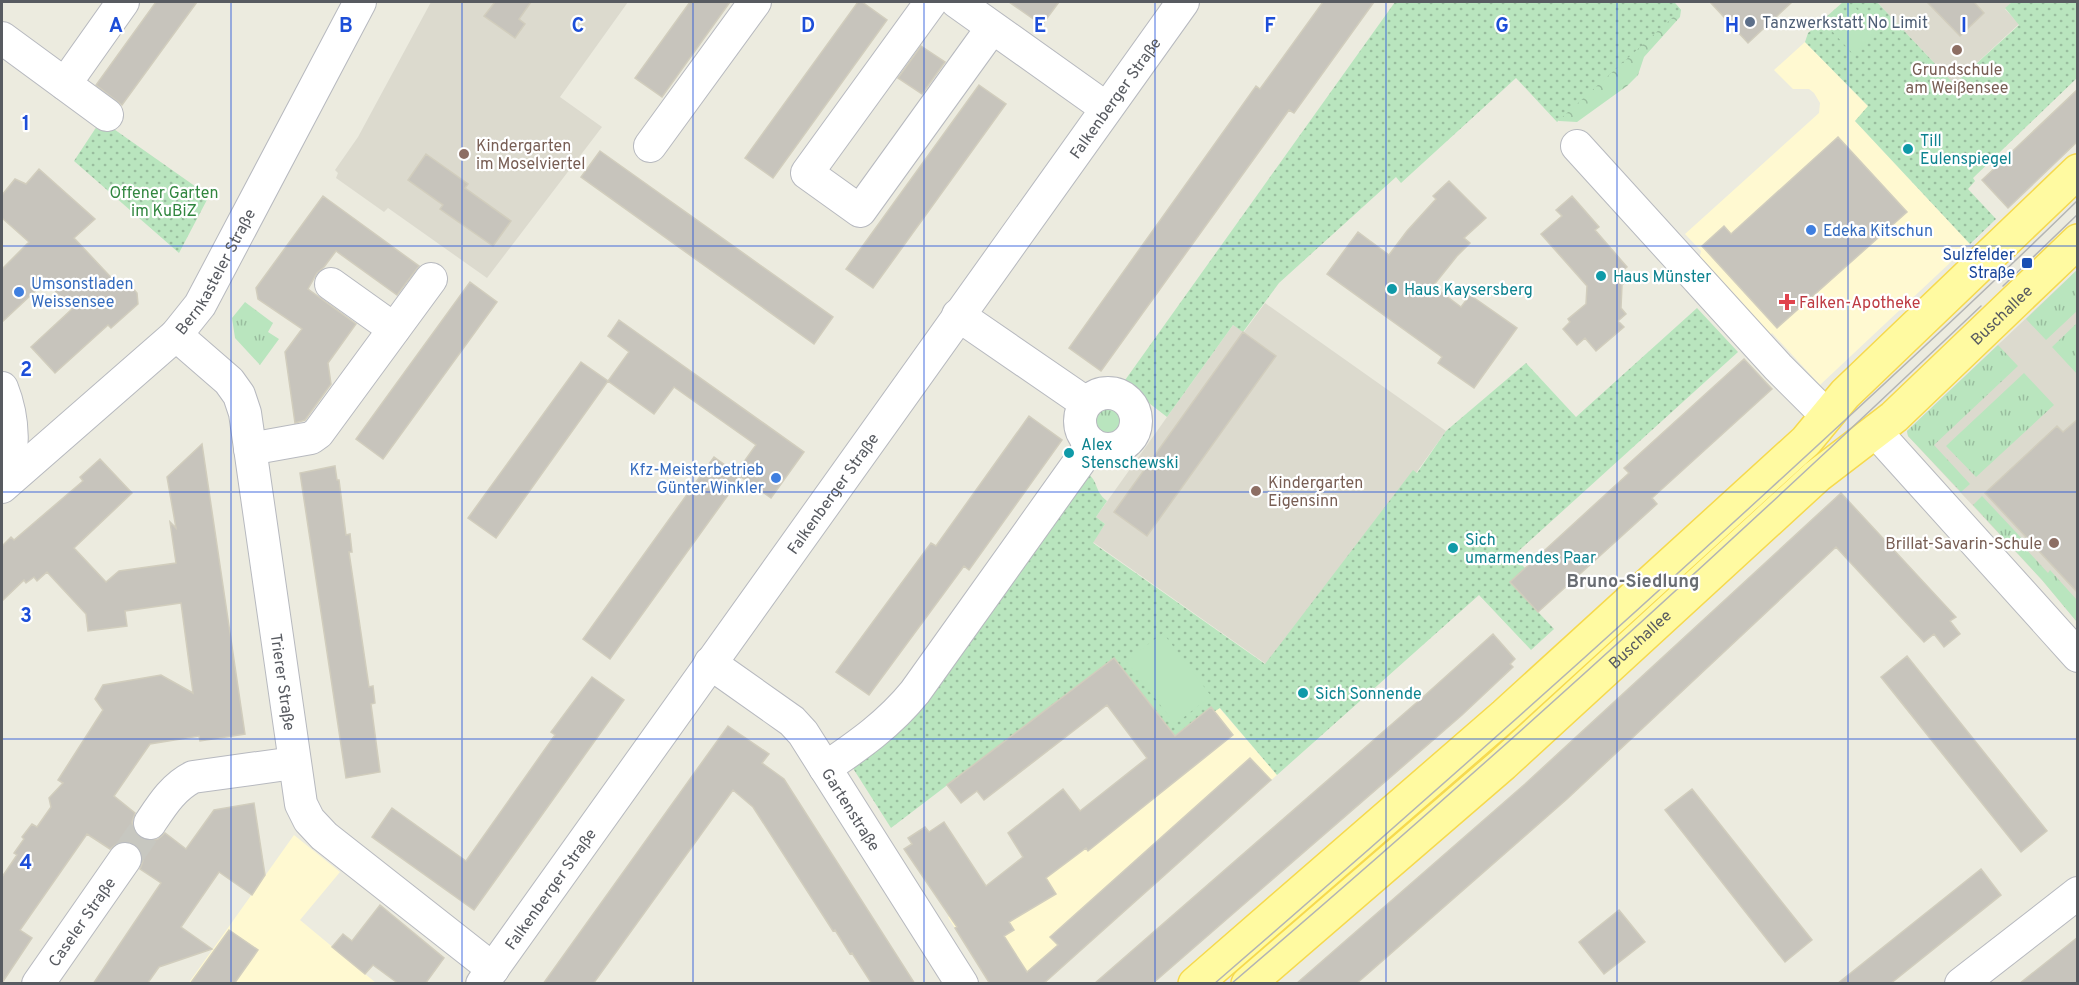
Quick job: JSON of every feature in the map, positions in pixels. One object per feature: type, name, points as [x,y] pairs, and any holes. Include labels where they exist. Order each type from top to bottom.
[{"type":"main road","name":"Buschallee","points":[[1195,984],[1514,707],[1806,441],[1826,415],[2078,171]]},
{"type":"main road","name":"Buschallee","points":[[1248,984],[1503,764],[1817,476],[1876,432],[1907,405],[2078,241]]},
{"type":"street","points":[[65,84],[123,2]]},
{"type":"street","name":"Bernkasteler Straße","points":[[2,486],[176,335],[200,305],[360,2]]},
{"type":"street","points":[[650,146],[755,2]]},
{"type":"street","points":[[931,2],[807,173],[860,211],[992,28]]},
{"type":"street","points":[[957,2],[1106,108]]},
{"type":"street","name":"Falkenberger Straße","points":[[488,976],[1183,2]]},
{"type":"street","points":[[2,38],[107,115]]},
{"type":"street","points":[[1577,146],[1778,367],[1826,415]]},
{"type":"street","points":[[250,449],[311,438],[318,433],[431,279]]},
{"type":"street","points":[[332,284],[394,328]]},
{"type":"street","points":[[958,315],[1086,403]]},
{"type":"street","name":"Trierer Straße","points":[[176,335],[229,381],[240,395],[245,413],[301,804],[309,820],[324,836],[488,976]]},
{"type":"street","points":[[2,388],[8,407],[12,443],[10,460],[2,486]]},
{"type":"street","points":[[1111,393],[1127,400],[1136,415],[1134,432],[1124,445],[1108,450],[1092,444],[1081,430],[1080,421],[1086,403],[1102,394],[1111,393]]},
{"type":"street","points":[[1876,432],[2078,656]]},
{"type":"street","points":[[825,768],[879,730],[897,714],[1092,444]]},
{"type":"street","name":"Gartenstraße","points":[[710,663],[792,721],[803,733],[962,984]]},
{"type":"street","points":[[150,823],[180,783],[192,777],[294,763]]},
{"type":"street","name":"Caseler Straße","points":[[38,984],[125,859]]},
{"type":"street","points":[[1961,984],[2078,893]]},
{"type":"shaded area","name":"Kindergarten im Moselviertel","points":[[431,2],[628,2],[560,97],[602,127],[487,278],[388,208],[384,212],[336,178],[338,173],[335,170],[358,137]]},
{"type":"shaded area","name":"Grundschule am Weißensee","points":[[1877,2],[2012,2],[2005,9],[2019,24],[1954,84]]},
{"type":"shaded area","points":[[1805,42],[1869,107],[1855,121],[1970,244],[1820,385],[1772,333],[1765,340],[1698,265],[1701,251],[1685,234],[1819,113],[1820,103],[1814,93],[1809,89],[1793,89],[1774,70]]},
{"type":"shaded area","points":[[2077,270],[2077,622],[2042,580],[1908,436],[1907,431]]},
{"type":"shaded area","name":"Kindergarten Eigensinn","points":[[1265,303],[1446,431],[1416,473],[1413,471],[1266,664],[1093,542],[1105,524],[1096,517],[1233,325],[1244,332]]},
{"type":"shaded area","points":[[1216,704],[1277,775],[1044,983],[990,983],[948,917]]},
{"type":"shaded area","points":[[294,835],[340,872],[300,920],[376,983],[188,984]]},
{"type":"green space","points":[[1395,2],[1674,2],[1681,10],[1557,122],[1516,78],[1401,183],[1396,177],[1279,283],[1243,332],[1233,325],[1167,417],[1123,383]]},
{"type":"green space","points":[[1674,2],[1681,10],[1680,17],[1644,57],[1638,75],[1627,86],[1577,122],[1559,121],[1517,78]]},
{"type":"green space","points":[[1843,2],[1877,2],[1954,84],[2019,25],[2005,8],[2012,2],[2077,2],[2077,78],[1973,178],[1975,181],[1968,189],[1996,219],[1970,244],[1855,121],[1868,106],[1805,42],[1808,33]]},
{"type":"green space","points":[[1855,7],[1877,32],[1853,54],[1831,30]]},
{"type":"green space","name":"Offener Garten im KuBiZ","points":[[101,120],[209,196],[179,253],[74,161]]},
{"type":"green space","points":[[2077,270],[2077,311],[2046,340],[2026,319]]},
{"type":"green space","points":[[245,302],[273,323],[268,332],[279,339],[260,365],[235,338],[232,318]]},
{"type":"green space","points":[[1697,308],[1738,352],[1513,556],[1525,568],[1510,582],[1554,629],[1531,650],[1479,595],[1277,775],[1220,708],[1175,736],[1114,658],[891,828],[849,762],[1082,469],[1092,477],[1099,493],[1107,501],[1096,517],[1105,524],[1093,543],[1265,664],[1413,470],[1417,473],[1446,431],[1526,363],[1576,417]]},
{"type":"green space","points":[[2077,323],[2077,374],[2052,347]]},
{"type":"green space","points":[[1998,345],[2018,366],[1934,445],[1970,484],[1961,492],[1908,436],[1907,431]]},
{"type":"green space","points":[[2024,373],[2054,405],[1976,477],[1946,446]]},
{"type":"green space","points":[[1109,401],[1123,407],[1129,421],[1123,435],[1109,441],[1095,435],[1089,421],[1095,407]]},
{"type":"green space","points":[[1982,496],[2028,545],[2025,548],[2048,573],[2050,570],[2077,600],[2077,622],[1973,505]]},
{"type":"green space","points":[[1163,633],[1211,696],[1175,724],[1126,661]]},
{"type":"building","points":[[156,2],[197,2],[122,105],[96,85]]},
{"type":"building","points":[[495,2],[531,2],[519,19],[525,24],[515,38],[484,16]]},
{"type":"building","points":[[690,2],[730,2],[662,97],[635,78]]},
{"type":"building","points":[[858,2],[862,2],[887,20],[773,178],[745,158]]},
{"type":"building","points":[[1009,2],[1059,2],[1042,25]]},
{"type":"building","points":[[1323,2],[1374,2],[1294,113],[1289,110],[1101,371],[1069,348],[1256,86],[1260,89]]},
{"type":"building","name":"Tanzwerkstatt No Limit","points":[[1710,2],[1792,2],[1748,43]]},
{"type":"building","points":[[1927,2],[1974,2],[1984,13],[1960,36]]},
{"type":"building","points":[[921,46],[945,62],[922,94],[898,78]]},
{"type":"building","points":[[979,85],[1006,104],[873,288],[846,269]]},
{"type":"building","points":[[2078,89],[2078,141],[2008,208],[1982,180]]},
{"type":"building","name":"Edeka Kitschun","points":[[1838,137],[1907,212],[1777,328],[1702,246],[1724,226],[1731,234]]},
{"type":"building","points":[[600,151],[833,317],[814,344],[581,177]]},
{"type":"building","points":[[426,154],[468,184],[465,188],[511,221],[493,246],[440,209],[443,205],[408,180]]},
{"type":"building","points":[[39,169],[95,219],[74,238],[121,288],[130,285],[137,293],[138,304],[111,328],[108,325],[55,373],[31,347],[72,309],[46,281],[2,322],[2,269],[29,242],[2,218],[2,195],[15,179],[26,184]]},
{"type":"building","name":"Haus Kaysersberg","points":[[1449,181],[1486,218],[1464,238],[1470,243],[1433,286],[1461,307],[1470,295],[1517,328],[1474,388],[1438,363],[1442,357],[1327,274],[1358,232],[1389,255],[1436,199],[1433,196]]},
{"type":"building","points":[[323,196],[419,266],[397,295],[336,251],[317,273],[308,289],[356,324],[328,363],[331,384],[305,420],[295,423],[285,352],[302,329],[258,299],[256,288]]},
{"type":"building","name":"Haus Münster","points":[[1572,196],[1599,227],[1595,230],[1627,267],[1621,272],[1627,280],[1622,285],[1621,308],[1626,314],[1618,321],[1624,327],[1596,351],[1585,338],[1577,345],[1563,329],[1570,322],[1568,319],[1586,304],[1587,286],[1541,234],[1562,216],[1556,210]]},
{"type":"building","points":[[470,282],[497,302],[383,459],[356,439]]},
{"type":"building","points":[[619,320],[804,452],[771,498],[741,477],[610,659],[583,639],[714,457],[736,473],[756,445],[674,387],[654,414],[608,381],[629,352],[608,336]]},
{"type":"building","points":[[1243,332],[1276,356],[1147,536],[1114,512]]},
{"type":"building","points":[[1744,359],[1772,389],[1652,498],[1657,504],[1538,612],[1510,582],[1629,473],[1624,468]]},
{"type":"building","points":[[581,362],[608,381],[496,538],[468,518]]},
{"type":"building","points":[[1029,416],[1062,440],[969,570],[964,566],[869,695],[836,672],[931,543],[936,546]]},
{"type":"building","name":"Brillat-Savarin-Schule","points":[[2078,419],[2078,593],[1985,493],[2057,426],[2063,432]]},
{"type":"building","points":[[202,444],[245,734],[200,741],[199,736],[150,744],[114,796],[135,813],[132,822],[134,831],[140,838],[149,841],[158,839],[165,833],[186,849],[214,810],[254,803],[265,875],[252,895],[219,872],[181,927],[212,949],[159,967],[147,984],[93,984],[161,883],[140,869],[143,861],[141,852],[135,844],[127,841],[118,843],[110,849],[87,834],[20,930],[32,938],[2,983],[2,877],[17,855],[14,853],[24,839],[22,837],[32,824],[37,827],[51,807],[49,798],[63,783],[58,780],[103,710],[95,699],[103,685],[161,675],[193,693],[181,603],[125,611],[127,626],[88,631],[86,614],[47,572],[37,581],[34,577],[26,583],[24,580],[2,601],[2,546],[11,537],[14,540],[83,481],[80,477],[100,459],[132,493],[74,548],[106,582],[119,571],[176,563],[170,522],[176,528],[167,477]]},
{"type":"building","points":[[335,466],[346,535],[350,534],[352,552],[349,552],[369,687],[373,686],[375,703],[371,704],[380,772],[346,778],[300,473]]},
{"type":"building","points":[[1841,493],[1956,617],[1950,621],[1960,634],[1944,647],[1934,634],[1924,642],[1836,547],[1567,799],[1356,984],[1296,984],[1525,784]]},
{"type":"building","points":[[1493,634],[1515,659],[1510,664],[1513,667],[1462,715],[1152,984],[1094,984],[1423,697]]},
{"type":"building","points":[[1907,656],[2047,831],[2021,852],[1881,677]]},
{"type":"building","points":[[1114,658],[1175,736],[1211,707],[1233,735],[1088,851],[1086,848],[1046,878],[1056,894],[1009,922],[1014,930],[1004,936],[1027,972],[1058,945],[1050,937],[1250,758],[1271,780],[1043,984],[990,984],[955,928],[957,927],[904,849],[912,844],[908,838],[925,827],[929,832],[944,822],[986,886],[1023,857],[1008,833],[1063,789],[1080,811],[1147,758],[1107,705],[984,800],[977,791],[961,803],[947,785]]},
{"type":"building","points":[[592,677],[624,700],[474,910],[372,837],[392,808],[466,861],[555,735],[551,732]]},
{"type":"building","points":[[728,726],[769,754],[762,763],[784,779],[915,984],[872,984],[852,953],[850,954],[835,930],[833,931],[753,807],[733,790],[593,984],[543,984]]},
{"type":"building","points":[[1692,789],[1812,940],[1785,962],[1665,810]]},
{"type":"building","points":[[1981,869],[2001,895],[1890,984],[1837,984]]},
{"type":"building","points":[[380,905],[444,958],[425,984],[399,984],[373,965],[365,974],[332,947],[343,934],[352,941]]},
{"type":"building","points":[[1619,910],[1645,942],[1604,974],[1579,942]]},
{"type":"building","points":[[229,930],[258,950],[234,984],[190,984]]},
{"type":"building","points":[[2078,937],[2078,984],[2019,984]]},
{"type":"tunnel","points":[[125,859],[150,823]]},
{"type":"tram line","points":[[1214,984],[1632,614],[1887,382],[2078,200]]},
{"type":"tram line","points":[[2003,286],[2078,214]]},
{"type":"tram line","points":[[1231,984],[1327,902],[1610,650],[1981,306]]},
{"type":"place","name":"Tanzwerkstatt No Limit","points":[[1750,22]]},
{"type":"place","name":"Grundschule am Weißensee","points":[[1957,50]]},
{"type":"place","name":"Till Eulenspiegel","points":[[1908,149]]},
{"type":"place","name":"Kindergarten im Moselviertel","points":[[464,154]]},
{"type":"place","name":"Edeka Kitschun","points":[[1811,230]]},
{"type":"place","name":"Sulzfelder Straße","points":[[2027,263]]},
{"type":"place","name":"Haus Münster","points":[[1601,276]]},
{"type":"place","name":"Haus Kaysersberg","points":[[1392,289]]},
{"type":"place","name":"Umsonstladen Weissensee","points":[[19,292]]},
{"type":"place","name":"Falken-Apotheke","points":[[1787,302]]},
{"type":"place","name":"Alex Stenschewski","points":[[1069,453]]},
{"type":"place","name":"Kfz-Meisterbetrieb Günter Winkler","points":[[776,478]]},
{"type":"place","name":"Kindergarten Eigensinn","points":[[1256,491]]},
{"type":"place","name":"Brillat-Savarin-Schule","points":[[2054,543]]},
{"type":"place","name":"Sich umarmendes Paar","points":[[1453,548]]},
{"type":"place","name":"Sich Sonnende","points":[[1303,693]]},
{"type":"district","name":"Bruno-Siedlung","points":[[1633,581]]}]
